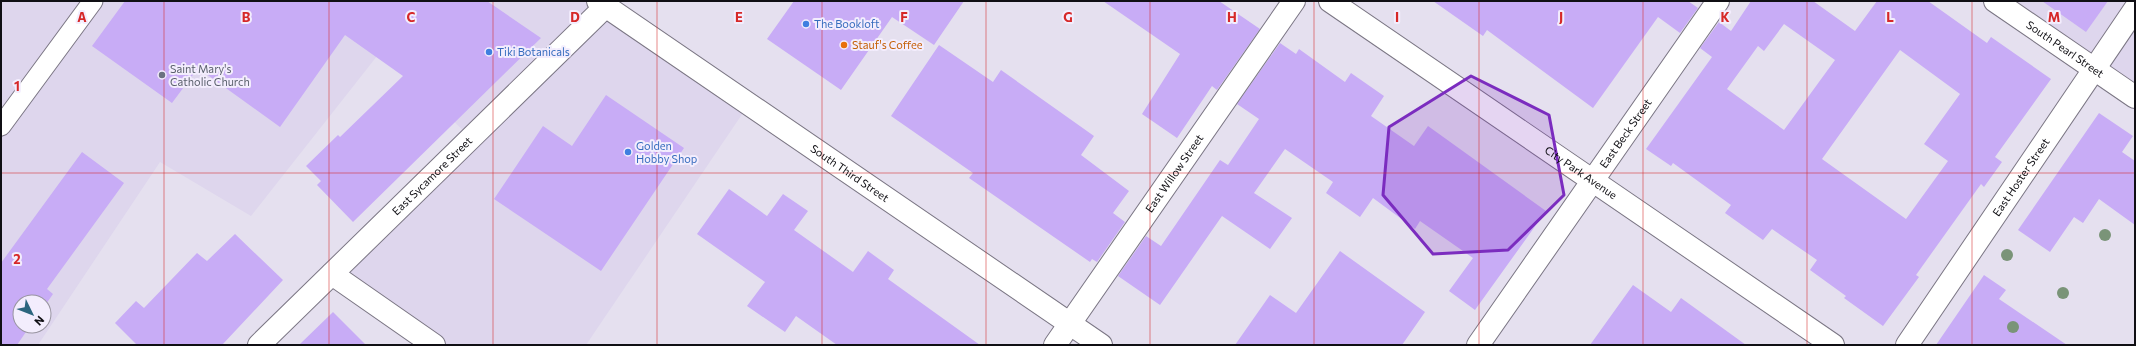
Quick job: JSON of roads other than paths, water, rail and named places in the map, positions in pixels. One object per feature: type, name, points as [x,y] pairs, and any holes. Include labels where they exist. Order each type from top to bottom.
[{"type":"street","name":"East Willow Street","points":[[1055,345],[1294,1]]},
{"type":"street","name":"City Park Avenue","points":[[1330,1],[1833,345]]},
{"type":"street","name":"East Beck Street","points":[[1479,345],[1592,180],[1718,1]]},
{"type":"street","name":"South Pearl Street","points":[[1995,1],[2135,97]]},
{"type":"street","name":"South Third Street","points":[[602,4],[1101,345]]},
{"type":"street","name":"East Sycamore Street","points":[[267,342],[332,274],[602,4]]},
{"type":"street","name":"East Hoster Street","points":[[1907,345],[2093,68],[2135,9]]},
{"type":"street","points":[[332,274],[434,345]]},
{"type":"lane","points":[[1,126],[93,1]]},
{"type":"place","name":"The Bookloft","points":[[806,24]]},
{"type":"place","name":"Stauf's Coffee","points":[[844,45]]},
{"type":"place","name":"Tiki Botanicals","points":[[489,52]]},
{"type":"place","name":"Saint Mary's Catholic Church","points":[[162,75]]},
{"type":"place","name":"Golden Hobby Shop","points":[[628,152]]}]
